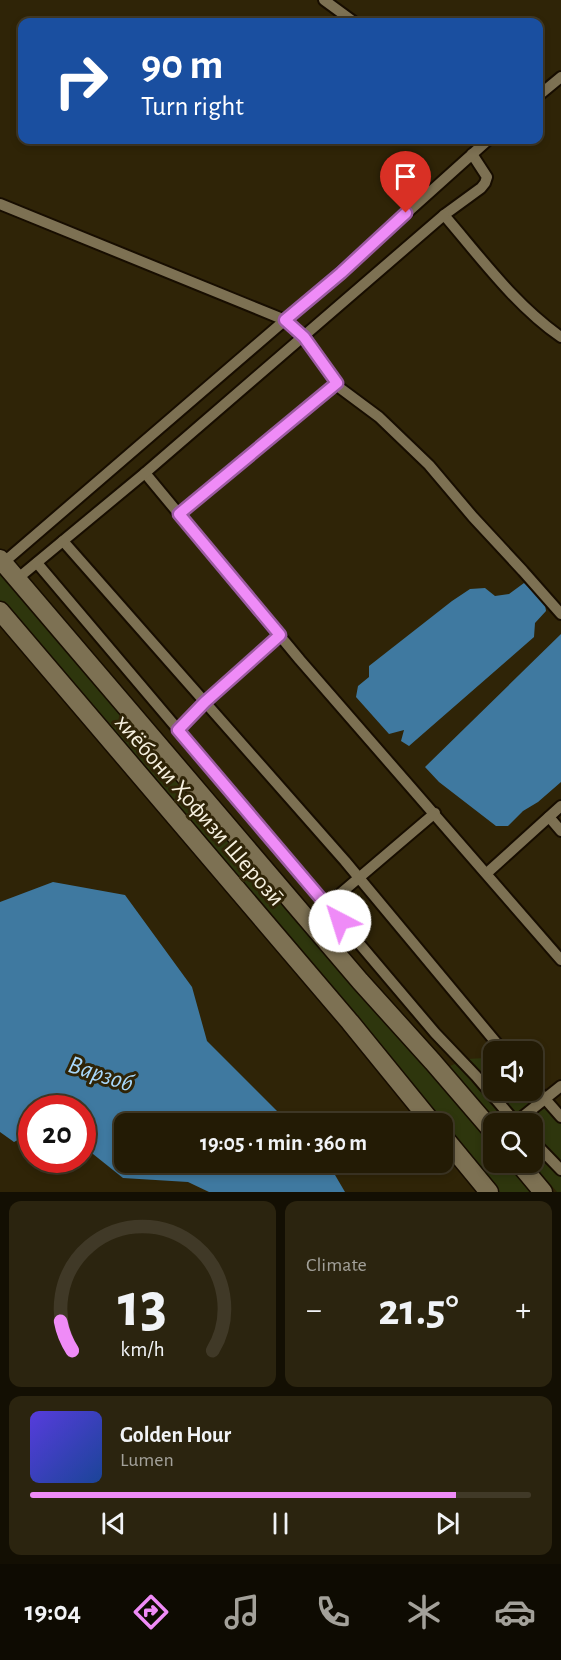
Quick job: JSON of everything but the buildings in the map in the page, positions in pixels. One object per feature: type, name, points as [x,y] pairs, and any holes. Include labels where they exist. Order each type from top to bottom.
[{"type":"main road","name":"хиёбони Ҳофизи Шерозӣ","points":[[2,561],[360,981],[483,1120]]},
{"type":"main road","name":"хиёбони Ҳофизи Шерозӣ","points":[[0,611],[350,1022],[424,1113]]},
{"type":"main road","points":[[453,1148],[489,1192]]},
{"type":"main road","points":[[528,1173],[543,1192]]},
{"type":"lane","points":[[324,0],[349,18]]},
{"type":"lane","points":[[543,92],[561,77]]},
{"type":"lane","points":[[2,561],[341,273],[481,144]]},
{"type":"lane","points":[[17,579],[145,473],[444,215],[481,188],[488,177],[472,154]]},
{"type":"lane","points":[[0,204],[285,320],[304,337],[340,388],[379,417],[429,465],[473,518],[561,614]]},
{"type":"lane","points":[[444,215],[513,296],[561,337]]},
{"type":"lane","points":[[179,514],[337,383]]},
{"type":"lane","points":[[145,473],[280,635],[561,960]]},
{"type":"lane","points":[[63,541],[359,878],[495,1041]]},
{"type":"lane","points":[[37,563],[435,1033],[507,1113]]},
{"type":"lane","points":[[178,730],[205,702],[280,635]]},
{"type":"lane","points":[[487,873],[561,806]]},
{"type":"lane","points":[[327,905],[435,813]]},
{"type":"lane","points":[[549,817],[561,831]]},
{"type":"lane","points":[[528,1113],[561,1086]]},
{"type":"lane","points":[[545,1098],[561,1117]]},
{"type":"lane","points":[[543,1151],[561,1170]]},
{"type":"green space","points":[[0,564],[483,1131],[483,1173],[519,1173],[536,1192],[492,1192],[453,1146],[453,1113],[426,1113],[0,612]]},
{"type":"green space","points":[[483,1058],[483,1101],[543,1101],[543,1089],[561,1108],[561,1192],[557,1192],[541,1173],[543,1173],[543,1113],[489,1113],[448,1067],[466,1059]]},
{"type":"water","points":[[524,583],[544,598],[546,611],[535,623],[534,637],[409,746],[401,741],[404,730],[389,734],[356,697],[358,686],[369,677],[369,666],[452,601],[470,589],[485,588],[495,596],[509,594]]},
{"type":"water","points":[[561,634],[561,782],[538,802],[523,811],[508,826],[496,826],[439,782],[425,767]]},
{"type":"water","name":"Варзоб","points":[[53,882],[125,895],[192,987],[207,1041],[279,1113],[114,1113],[114,1171],[96,1156],[96,1095],[18,1095],[18,1140],[14,1142],[0,1132],[0,902]]},
{"type":"water","points":[[117,1173],[334,1173],[345,1192],[209,1192],[188,1182],[123,1178]]},
{"type":"route","points":[[340,921],[178,730],[205,702],[280,635],[179,514],[337,383],[304,337],[285,320],[341,273],[406,213]]}]
